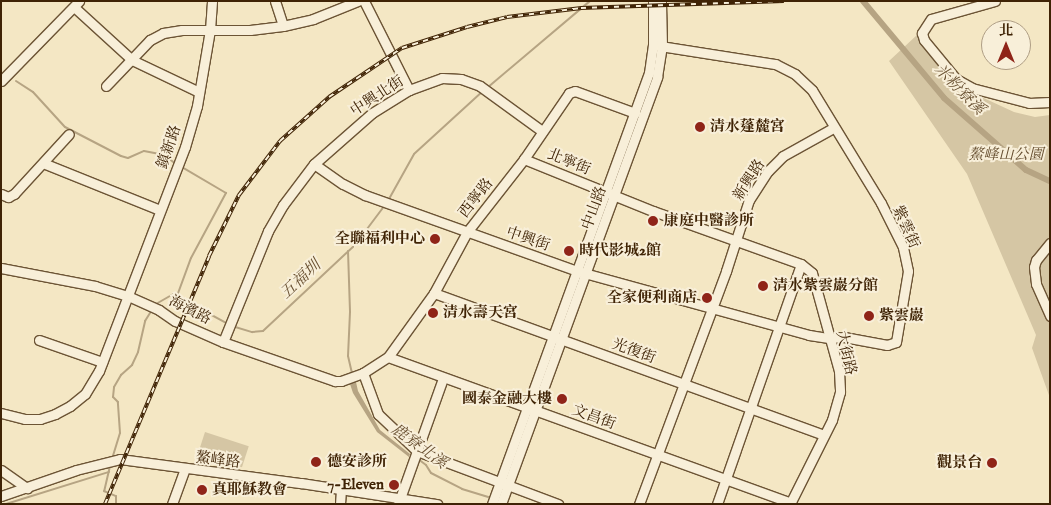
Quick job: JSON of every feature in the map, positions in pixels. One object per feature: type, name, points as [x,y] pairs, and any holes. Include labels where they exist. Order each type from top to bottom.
[{"type":"street","name":"鎮新路","points":[[1,413],[25,419],[55,414],[70,406],[85,394],[102,362],[185,147],[199,92],[210,30],[212,1]]},
{"type":"street","points":[[276,1],[283,26]]},
{"type":"street","points":[[364,1],[409,90]]},
{"type":"street","name":"中山路","points":[[492,504],[504,483],[581,272],[609,194],[648,74],[657,45],[653,1]]},
{"type":"street","name":"中山路","points":[[609,194],[656,77],[661,1]]},
{"type":"street","points":[[995,1],[931,19],[922,33],[924,40],[956,79],[972,88],[1023,102],[1050,102]]},
{"type":"street","points":[[106,86],[150,40],[164,33],[250,30],[283,26],[312,19],[352,2]]},
{"type":"street","points":[[1,81],[77,4],[132,60],[199,92]]},
{"type":"street","points":[[657,45],[775,64],[796,74],[812,90],[833,128]]},
{"type":"street","name":"中興北街","points":[[224,342],[268,231],[283,205],[314,164],[372,113],[409,90],[442,78],[461,79],[480,86],[542,131]]},
{"type":"street","name":"西寧路","points":[[362,373],[388,357],[434,292],[467,232],[524,159],[542,131],[572,92],[635,114]]},
{"type":"street","name":"新興路","points":[[639,504],[659,456],[749,200],[768,171],[783,156],[833,128]]},
{"type":"street","name":"紫雲街","points":[[829,338],[844,337],[887,345],[896,342],[908,271],[903,247],[881,203],[833,128]]},
{"type":"street","points":[[1,194],[8,197],[14,194],[69,134]]},
{"type":"street","name":"北寧街","points":[[524,159],[609,194],[801,264]]},
{"type":"street","points":[[43,163],[160,210]]},
{"type":"street","name":"中興街","points":[[314,164],[343,184],[366,195],[581,272],[829,338]]},
{"type":"street","points":[[1050,243],[1036,260],[1034,276],[1050,316]]},
{"type":"street","points":[[717,504],[801,264]]},
{"type":"street","name":"大街路","points":[[790,503],[836,410],[840,392],[839,372],[815,279],[801,264]]},
{"type":"street","name":"海濱路","points":[[1,268],[95,286],[128,296],[159,310],[175,321],[224,342],[335,381],[362,373]]},
{"type":"street","name":"光復街","points":[[434,292],[824,435]]},
{"type":"street","points":[[39,340],[102,362]]},
{"type":"street","name":"文昌街","points":[[388,357],[725,481],[790,503]]},
{"type":"street","points":[[362,373],[378,414],[417,451],[558,504]]},
{"type":"street","points":[[399,501],[444,378]]},
{"type":"street","name":"鰲峰路","points":[[1,496],[76,470],[120,459],[300,483],[399,501],[437,504]]},
{"type":"street","points":[[172,504],[185,469]]},
{"type":"street","points":[[1,470],[27,488]]},
{"type":"street","name":"中山路","points":[[501,504],[504,483]]},
{"type":"street","points":[[340,504],[341,490]]},
{"type":"green space","name":"鰲峰山公園","points":[[917,35],[962,88],[1014,112],[1035,117],[1050,115],[1050,398],[1032,348],[1036,335],[967,174],[889,61]]},
{"type":"green space","points":[[205,432],[249,446],[242,467],[198,453]]},
{"type":"shaded area","points":[[356,382],[358,391],[380,430],[410,454],[409,457],[377,432],[353,393],[350,384]]},
{"type":"waterway","name":"五福圳","points":[[487,88],[590,1]]},
{"type":"waterway","name":"米粉寮溪","points":[[863,1],[944,98],[1026,170],[1050,181]]},
{"type":"waterway","points":[[16,81],[33,92],[65,127],[121,156],[128,158],[144,151],[164,155],[176,164]]},
{"type":"waterway","name":"五福圳","points":[[389,199],[414,154],[483,91]]},
{"type":"waterway","points":[[177,296],[191,258],[226,193],[180,166]]},
{"type":"waterway","name":"五福圳","points":[[232,326],[252,332],[263,331],[355,245],[385,205]]},
{"type":"waterway","name":"鹿寮北溪","points":[[348,251],[350,312],[348,356],[352,373]]},
{"type":"waterway","name":"五福圳","points":[[156,304],[173,294],[228,324]]},
{"type":"waterway","name":"五福圳","points":[[112,459],[120,433],[118,402],[113,397],[114,387],[121,375],[132,365],[138,352],[145,321],[152,310]]},
{"type":"waterway","name":"鹿寮北溪","points":[[418,459],[426,465],[431,473],[462,489],[491,498]]},
{"type":"waterway","name":"五福圳","points":[[110,466],[104,491],[116,496],[116,504]]},
{"type":"waterway","points":[[6,504],[109,472]]},
{"type":"railway","points":[[105,504],[209,256],[239,195],[280,141],[329,97],[402,48],[467,27],[507,17],[581,8],[784,1]]},
{"type":"place","name":"清水蓬麓宮","points":[[700,127]]},
{"type":"place","name":"康庭中醫診所","points":[[653,221]]},
{"type":"place","name":"全聯福利中心","points":[[435,239]]},
{"type":"place","name":"時代影城2館","points":[[569,251]]},
{"type":"place","name":"清水紫雲巖分館","points":[[763,286]]},
{"type":"place","name":"全家便利商店","points":[[707,298]]},
{"type":"place","name":"清水壽天宮","points":[[433,313]]},
{"type":"place","name":"紫雲巖","points":[[869,316]]},
{"type":"place","name":"國泰金融大樓","points":[[562,399]]},
{"type":"place","name":"德安診所","points":[[316,462]]},
{"type":"place","name":"觀景台","points":[[992,463]]},
{"type":"place","name":"7-Eleven","points":[[394,485]]},
{"type":"place","name":"真耶穌教會","points":[[202,490]]}]
